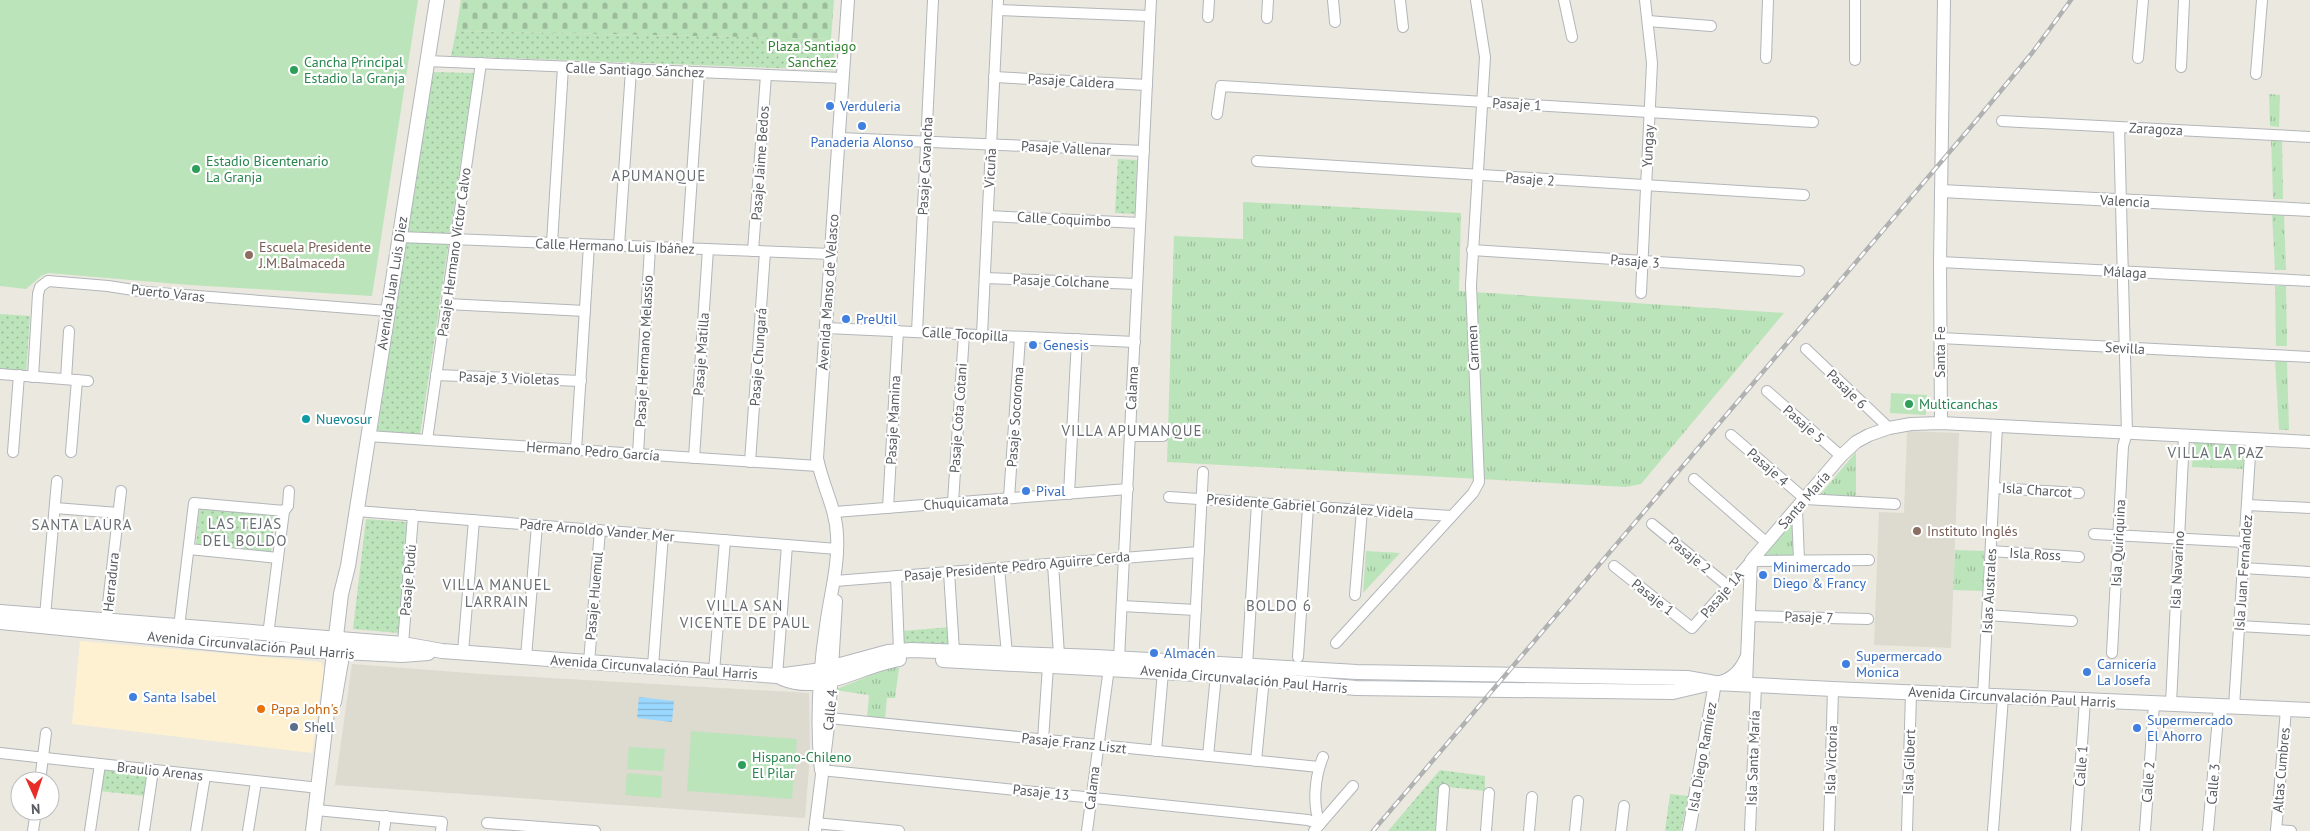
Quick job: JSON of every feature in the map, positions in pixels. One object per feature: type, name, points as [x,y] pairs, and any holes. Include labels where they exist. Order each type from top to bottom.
[{"type":"main road","name":"Avenida Juan Luis Diez","points":[[313,831],[326,738],[339,683],[339,646],[348,596],[348,566],[437,0]]},
{"type":"main road","name":"Avenida Circunvalación Paul Harris","points":[[0,612],[268,635],[402,655],[442,651]]},
{"type":"main road","name":"Avenida Circunvalación Paul Harris","points":[[0,622],[90,630],[193,643],[339,646],[403,644],[442,651],[777,676],[827,675],[900,659],[1048,666],[1193,663],[1357,672],[1687,678],[1715,683],[1751,685],[2310,710]]},
{"type":"main road","name":"Avenida Circunvalación Paul Harris","points":[[827,675],[899,650],[1059,656],[1163,672],[1264,678],[1308,685],[1356,688],[1673,692],[1715,683]]},
{"type":"street","name":"Avenida Manso de Velasco","points":[[827,675],[826,625],[838,549],[835,512],[818,466],[817,458],[848,0]]},
{"type":"street","name":"Pasaje Cavancha","points":[[917,332],[933,0]]},
{"type":"street","name":"Calama","points":[[1087,831],[1097,745],[1115,664],[1122,606],[1151,0]]},
{"type":"street","points":[[1208,17],[1209,0]]},
{"type":"street","points":[[1267,18],[1268,0]]},
{"type":"street","points":[[1333,0],[1335,22]]},
{"type":"street","points":[[1400,0],[1404,27]]},
{"type":"street","name":"Carmen","points":[[1336,643],[1473,493],[1479,482],[1471,303],[1472,250],[1485,57],[1476,0]]},
{"type":"street","points":[[1564,0],[1572,37]]},
{"type":"street","name":"Yungay","points":[[1641,293],[1652,63],[1645,0]]},
{"type":"street","points":[[1766,58],[1768,0]]},
{"type":"street","points":[[1855,0],[1855,60]]},
{"type":"street","name":"Santa Fe","points":[[1941,423],[1940,262],[1944,0]]},
{"type":"street","points":[[2138,58],[2144,0]]},
{"type":"street","points":[[2180,67],[2184,0]]},
{"type":"street","points":[[2256,74],[2262,0]]},
{"type":"street","points":[[998,5],[1150,16]]},
{"type":"street","name":"Vicuña","points":[[982,335],[998,5]]},
{"type":"street","points":[[1648,21],[1710,26]]},
{"type":"street","name":"Calle Santiago Sánchez","points":[[426,61],[843,78]]},
{"type":"street","name":"Pasaje Hermano Víctor Calvo","points":[[427,440],[481,63]]},
{"type":"street","points":[[552,243],[563,67]]},
{"type":"street","points":[[618,246],[631,70]]},
{"type":"street","points":[[687,248],[699,73]]},
{"type":"street","name":"Pasaje Jaime Bedos","points":[[753,251],[766,75]]},
{"type":"street","name":"Pasaje Caldera","points":[[994,77],[1147,85]]},
{"type":"street","name":"Pasaje 1","points":[[1217,114],[1221,86],[1813,122]]},
{"type":"street","name":"Zaragoza","points":[[2002,121],[2310,137]]},
{"type":"street","name":"Isla Quiriquina","points":[[2112,653],[2123,446],[2127,433],[2119,127]]},
{"type":"street","name":"Pasaje Vallenar","points":[[838,138],[1144,152]]},
{"type":"street","name":"Pasaje 2","points":[[1257,161],[1804,195]]},
{"type":"street","name":"Valencia","points":[[1941,191],[2310,210]]},
{"type":"street","name":"Calle Coquimbo","points":[[988,216],[1140,223]]},
{"type":"street","name":"Calle Hermano Luis Ibáñez","points":[[399,237],[831,254]]},
{"type":"street","points":[[576,450],[589,244]]},
{"type":"street","name":"Pasaje Hermano Melassio","points":[[638,454],[650,247]]},
{"type":"street","name":"Pasaje Matilla","points":[[694,458],[708,249]]},
{"type":"street","name":"Pasaje 3","points":[[1472,250],[1798,271]]},
{"type":"street","name":"Pasaje Chungará","points":[[750,462],[765,252]]},
{"type":"street","name":"Málaga","points":[[1940,262],[2310,281]]},
{"type":"street","name":"Pasaje Colchane","points":[[985,278],[1137,284]]},
{"type":"street","name":"Puerto Varas","points":[[33,377],[38,294],[40,287],[48,281],[108,286],[146,292],[388,311]]},
{"type":"street","points":[[447,304],[585,311]]},
{"type":"street","name":"Calle Tocopilla","points":[[826,328],[1135,342]]},
{"type":"street","points":[[66,380],[69,331]]},
{"type":"street","name":"Pasaje Mamina","points":[[888,508],[898,331]]},
{"type":"street","name":"Pasaje Cota Cotani","points":[[953,502],[964,334]]},
{"type":"street","name":"Pasaje Socoroma","points":[[1010,498],[1020,337]]},
{"type":"street","name":"Sevilla","points":[[1940,338],[2310,357]]},
{"type":"street","points":[[1069,494],[1078,339]]},
{"type":"street","name":"Pasaje 6","points":[[1806,349],[1889,428]]},
{"type":"street","points":[[0,374],[88,381]]},
{"type":"street","points":[[13,452],[19,375]]},
{"type":"street","name":"Pasaje 3 Violetas","points":[[436,376],[581,381]]},
{"type":"street","points":[[72,452],[77,380]]},
{"type":"street","name":"Pasaje 5","points":[[1767,391],[1841,456]]},
{"type":"street","points":[[1941,423],[2310,442]]},
{"type":"street","name":"Santa María","points":[[1751,561],[1841,456],[1862,438],[1889,428],[1911,424],[1941,423]]},
{"type":"street","name":"Islas Australes","points":[[1983,696],[1997,426]]},
{"type":"street","name":"Pasaje 4","points":[[1731,435],[1801,504]]},
{"type":"street","name":"Hermano Pedro García","points":[[368,436],[818,466]]},
{"type":"street","points":[[1130,436],[1163,436]]},
{"type":"street","name":"Isla Navarino","points":[[2171,704],[2184,436]]},
{"type":"street","name":"Isla Juan Fernández","points":[[2234,707],[2251,439]]},
{"type":"street","points":[[1193,663],[1203,472]]},
{"type":"street","points":[[1694,479],[1767,543]]},
{"type":"street","points":[[45,616],[57,481]]},
{"type":"street","name":"Isla Charcot","points":[[1994,488],[2079,493]]},
{"type":"street","name":"Chuquicamata","points":[[835,512],[1128,489]]},
{"type":"street","name":"Herradura","points":[[106,621],[121,491]]},
{"type":"street","points":[[268,635],[284,511],[288,506],[289,492]]},
{"type":"street","name":"Presidente Gabriel González Videla","points":[[1169,497],[1451,516]]},
{"type":"street","points":[[179,627],[194,503],[284,511]]},
{"type":"street","points":[[1247,666],[1256,503]]},
{"type":"street","points":[[1799,561],[1801,504],[1895,504]]},
{"type":"street","points":[[2247,505],[2310,508]]},
{"type":"street","points":[[1298,657],[1308,507]]},
{"type":"street","points":[[54,508],[118,513]]},
{"type":"street","points":[[1355,595],[1362,510]]},
{"type":"street","name":"Padre Arnoldo Vander Mer","points":[[357,511],[838,549]]},
{"type":"street","name":"Pasaje Pudú","points":[[403,644],[413,516]]},
{"type":"street","points":[[463,652],[474,520]]},
{"type":"street","name":"Pasaje 2","points":[[1652,524],[1728,586]]},
{"type":"street","points":[[526,657],[537,525]]},
{"type":"street","name":"Pasaje Huemul","points":[[589,662],[600,530]]},
{"type":"street","points":[[2094,534],[2244,542]]},
{"type":"street","points":[[653,666],[663,535]]},
{"type":"street","points":[[714,671],[725,540]]},
{"type":"street","points":[[777,676],[787,545]]},
{"type":"street","points":[[189,550],[278,558]]},
{"type":"street","name":"Pasaje Presidente Pedro Aguirre Cerda","points":[[834,581],[1199,552]]},
{"type":"street","name":"Isla Ross","points":[[1991,552],[2079,557]]},
{"type":"street","points":[[1715,683],[1731,678],[1740,670],[1746,659],[1751,561],[1870,560]]},
{"type":"street","name":"Pasaje 1A","points":[[1692,628],[1751,561]]},
{"type":"street","points":[[1053,564],[1059,656]]},
{"type":"street","name":"Pasaje 1","points":[[1614,566],[1692,628]]},
{"type":"street","points":[[1000,568],[1008,654]]},
{"type":"street","points":[[2243,568],[2310,572]]},
{"type":"street","points":[[949,572],[954,651]]},
{"type":"street","points":[[896,576],[899,650]]},
{"type":"street","points":[[1122,606],[1196,610]]},
{"type":"street","name":"Pasaje 7","points":[[1749,616],[1868,619]]},
{"type":"street","points":[[1987,616],[2072,621]]},
{"type":"street","points":[[2239,626],[2310,630]]},
{"type":"street","points":[[1747,646],[1751,685]]},
{"type":"street","points":[[1043,740],[1048,666]]},
{"type":"street","points":[[1156,751],[1163,672]]},
{"type":"street","name":"Calle 4","points":[[815,827],[829,718],[827,675]]},
{"type":"street","name":"Calle 4","points":[[821,770],[818,732],[827,675]]},
{"type":"street","points":[[1208,756],[1216,675]]},
{"type":"street","points":[[1256,761],[1264,678]]},
{"type":"street","name":"Isla Diego Ramírez","points":[[1689,831],[1715,683]]},
{"type":"street","name":"Isla Santa María","points":[[1750,831],[1751,685]]},
{"type":"street","name":"Isla Victoria","points":[[1829,831],[1833,689]]},
{"type":"street","name":"Isla Gilbert","points":[[1906,831],[1910,693]]},
{"type":"street","points":[[1993,831],[2003,697]]},
{"type":"street","name":"Calle 1","points":[[2076,831],[2085,700]]},
{"type":"street","name":"Calle 2","points":[[2145,831],[2154,704]]},
{"type":"street","name":"Calle 3","points":[[2208,831],[2219,706]]},
{"type":"street","name":"Altas Cumbres","points":[[2276,830],[2286,710]]},
{"type":"street","name":"Pasaje Franz Liszt","points":[[829,718],[1319,767]]},
{"type":"street","points":[[41,771],[46,733]]},
{"type":"street","name":"Braulio Arenas","points":[[0,753],[319,788]]},
{"type":"street","points":[[1317,828],[1316,810],[1319,767],[1323,757]]},
{"type":"street","points":[[90,831],[100,764]]},
{"type":"street","points":[[144,831],[153,770]]},
{"type":"street","name":"Pasaje 13","points":[[821,770],[1308,820],[1317,828]]},
{"type":"street","points":[[196,831],[205,776]]},
{"type":"street","points":[[248,831],[256,782]]},
{"type":"street","points":[[1317,828],[1353,786]]},
{"type":"street","points":[[1441,831],[1444,789]]},
{"type":"street","points":[[1486,831],[1489,793]]},
{"type":"street","points":[[1529,831],[1532,797]]},
{"type":"street","points":[[1575,831],[1578,801]]},
{"type":"street","points":[[1621,831],[1624,806]]},
{"type":"street","points":[[316,810],[386,816],[441,826]]},
{"type":"street","points":[[384,831],[386,816]]},
{"type":"street","points":[[487,823],[544,829],[595,831]]},
{"type":"street","points":[[815,827],[899,831]]},
{"type":"street","points":[[2276,830],[2291,831]]},
{"type":"shaded area","name":"Instituto Inglés","points":[[1907,431],[1959,433],[1951,648],[1874,645],[1879,512],[1904,513]]},
{"type":"shaded area","points":[[80,641],[321,662],[324,669],[312,753],[72,724]]},
{"type":"shaded area","name":"Hispano-Chileno El Pilar","points":[[352,664],[482,674],[809,693],[810,755],[805,818],[335,785]]},
{"type":"green space","name":"Estadio Bicentenario La Granja","points":[[0,0],[418,0],[372,296],[190,285],[48,273],[41,276],[26,289],[0,286]]},
{"type":"green space","points":[[461,0],[834,0],[831,39],[456,31]]},
{"type":"green space","name":"Plaza Santiago Sanchez","points":[[456,31],[831,39],[835,44],[833,70],[451,56]]},
{"type":"green space","points":[[431,72],[474,73],[420,435],[377,433]]},
{"type":"green space","points":[[2269,94],[2280,95],[2279,127],[2270,126]]},
{"type":"green space","points":[[2271,138],[2282,138],[2283,199],[2273,199]]},
{"type":"green space","points":[[1118,159],[1137,160],[1135,214],[1115,213]]},
{"type":"green space","points":[[1243,202],[1461,213],[1459,291],[1784,313],[1641,484],[1626,487],[1167,462],[1174,236],[1243,239]]},
{"type":"green space","points":[[2272,214],[2284,214],[2286,270],[2275,270]]},
{"type":"green space","points":[[2275,286],[2286,286],[2287,346],[2276,346]]},
{"type":"green space","points":[[0,314],[30,316],[26,373],[0,370]]},
{"type":"green space","points":[[2275,359],[2287,360],[2289,430],[2279,430]]},
{"type":"green space","name":"Multicanchas","points":[[1891,393],[1927,395],[1926,415],[1890,413]]},
{"type":"green space","points":[[2194,439],[2244,442],[2243,469],[2192,467]]},
{"type":"green space","points":[[1856,452],[1856,497],[1818,497]]},
{"type":"green space","points":[[203,508],[272,515],[274,519],[271,553],[200,548],[196,544],[199,511]]},
{"type":"green space","points":[[1795,518],[1795,555],[1762,556]]},
{"type":"green space","points":[[366,519],[407,522],[399,633],[353,629]]},
{"type":"green space","points":[[1955,550],[1984,551],[1983,591],[1953,590]]},
{"type":"green space","points":[[1366,551],[1400,553],[1363,593]]},
{"type":"green space","points":[[950,627],[952,648],[904,646],[902,631]]},
{"type":"green space","points":[[892,667],[899,668],[895,698],[887,698],[885,719],[867,718],[869,695],[834,690]]},
{"type":"green space","name":"Hispano-Chileno El Pilar","points":[[691,731],[797,739],[792,799],[687,791]]},
{"type":"green space","points":[[629,747],[665,749],[663,771],[627,769]]},
{"type":"green space","points":[[103,770],[149,774],[145,796],[100,791]]},
{"type":"green space","points":[[1440,770],[1485,776],[1485,791],[1439,786],[1435,831],[1388,831]]},
{"type":"green space","points":[[627,773],[662,776],[661,798],[625,795]]},
{"type":"green space","points":[[1670,794],[1688,796],[1681,831],[1665,831]]},
{"type":"water","points":[[639,697],[674,701],[672,722],[637,718]]},
{"type":"railway","points":[[1373,831],[1975,122],[2032,53],[2071,0]]},
{"type":"place","name":"Cancha Principal Estadio la Granja","points":[[294,70]]},
{"type":"place","name":"Verduleria","points":[[830,106]]},
{"type":"place","name":"Panaderia Alonso","points":[[862,126]]},
{"type":"place","name":"Estadio Bicentenario La Granja","points":[[196,169]]},
{"type":"place","name":"Escuela Presidente J.M.Balmaceda","points":[[249,255]]},
{"type":"place","name":"PreUtil","points":[[846,319]]},
{"type":"place","name":"Genesis","points":[[1033,345]]},
{"type":"place","name":"Multicanchas","points":[[1909,404]]},
{"type":"place","name":"Nuevosur","points":[[306,419]]},
{"type":"place","name":"Pival","points":[[1026,491]]},
{"type":"place","name":"Instituto Inglés","points":[[1917,531]]},
{"type":"place","name":"Minimercado Diego & Francy","points":[[1763,575]]},
{"type":"place","name":"Almacén","points":[[1154,653]]},
{"type":"place","name":"Supermercado Monica","points":[[1846,664]]},
{"type":"place","name":"Carnicería La Josefa","points":[[2087,672]]},
{"type":"place","name":"Santa Isabel","points":[[133,697]]},
{"type":"place","name":"Papa John's","points":[[261,709]]},
{"type":"place","name":"Shell","points":[[294,727]]},
{"type":"place","name":"Supermercado El Ahorro","points":[[2137,728]]},
{"type":"place","name":"Hispano-Chileno El Pilar","points":[[742,765]]},
{"type":"district","name":"APUMANQUE","points":[[659,176]]},
{"type":"district","name":"VILLA APUMANQUE","points":[[1132,431]]},
{"type":"district","name":"VILLA LA PAZ","points":[[2216,453]]},
{"type":"district","name":"SANTA LAURA","points":[[82,525]]},
{"type":"district","name":"LAS TEJAS DEL BOLDO","points":[[245,532]]},
{"type":"district","name":"VILLA MANUEL LARRAIN","points":[[497,594]]},
{"type":"district","name":"BOLDO 6","points":[[1279,606]]},
{"type":"district","name":"VILLA SAN VICENTE DE PAUL","points":[[745,614]]}]
